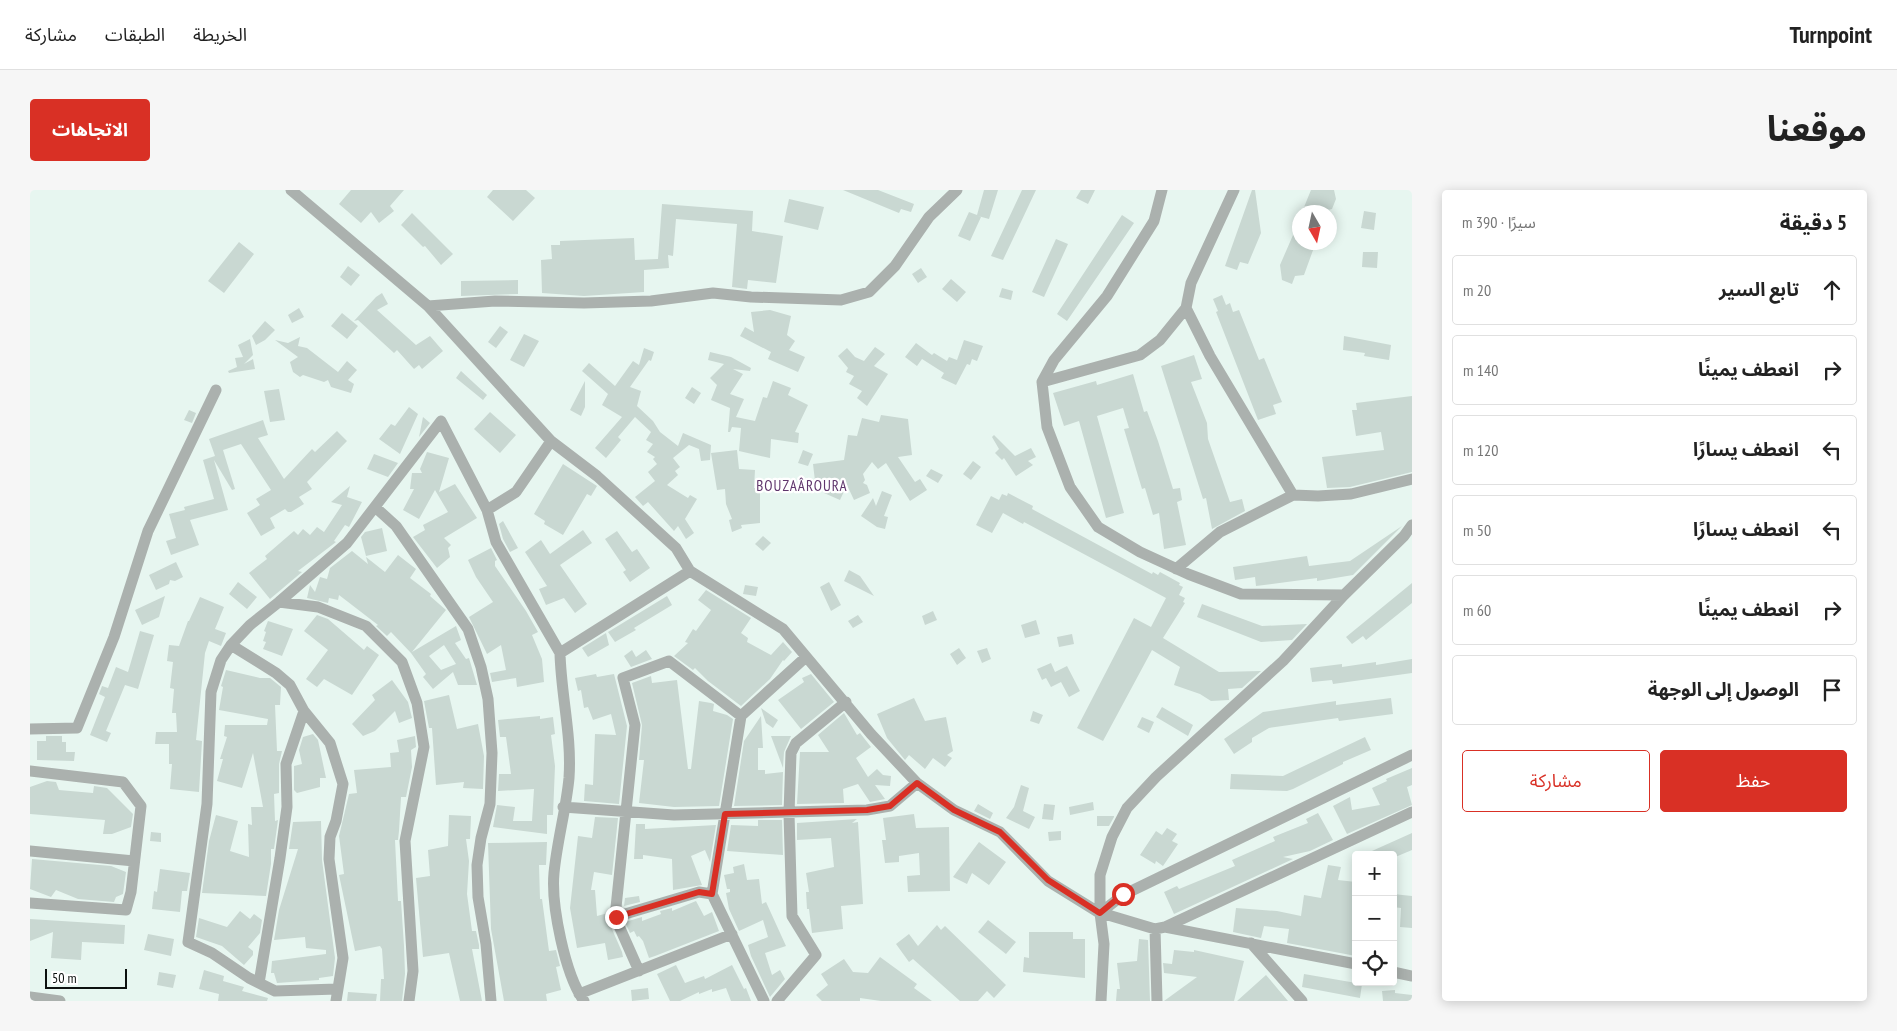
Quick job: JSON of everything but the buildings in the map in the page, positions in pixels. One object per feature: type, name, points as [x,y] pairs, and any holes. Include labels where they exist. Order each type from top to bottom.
[{"type":"street","points":[[291,190],[428,306],[551,441],[597,476],[676,548],[690,571],[783,629],[917,783],[954,810],[1000,832],[1048,880],[1100,913],[1160,928],[1252,943],[1352,963]]},
{"type":"street","points":[[428,306],[495,301],[584,303],[651,301],[713,293],[751,297],[841,300],[869,292],[895,266],[929,218],[957,190]]},
{"type":"street","points":[[1162,190],[1154,221],[1107,296],[1054,360],[1042,382],[1048,427],[1070,487],[1098,527],[1140,552],[1176,569],[1241,594],[1344,595]]},
{"type":"street","points":[[1042,382],[1140,355],[1160,340],[1186,308],[1191,283],[1234,190]]},
{"type":"street","points":[[1186,308],[1210,356],[1293,495]]},
{"type":"street","points":[[30,729],[77,728],[114,637],[148,531],[216,390]]},
{"type":"street","points":[[337,988],[275,991],[212,953],[188,942],[207,804],[211,692],[214,676],[231,645],[250,625],[347,543],[441,421],[487,510],[496,542],[560,653],[561,679],[568,717],[569,778],[554,875],[558,929],[568,966],[582,998],[639,971],[732,934]]},
{"type":"street","points":[[487,510],[516,492],[551,441]]},
{"type":"street","points":[[1176,569],[1220,532],[1293,495],[1350,494],[1412,479]]},
{"type":"street","points":[[375,507],[396,526],[468,629],[481,667],[488,699],[492,753],[490,804],[476,864],[478,897],[486,944],[491,1001]]},
{"type":"street","points":[[1101,1001],[1104,944],[1100,913],[1100,875],[1112,837],[1127,808],[1156,777],[1283,661],[1344,595],[1404,536],[1412,524]]},
{"type":"street","points":[[560,653],[690,571]]},
{"type":"street","points":[[279,602],[318,607],[366,626],[402,662],[417,703],[424,746],[405,841],[413,971],[409,1001]]},
{"type":"street","points":[[231,645],[276,673],[290,685],[304,711],[330,743],[343,784],[336,821],[330,837],[330,859],[343,958],[336,1001]]},
{"type":"street","points":[[764,1001],[712,894],[740,716],[806,657]]},
{"type":"street","points":[[639,971],[616,917],[634,725],[623,678],[669,661],[740,716]]},
{"type":"street","points":[[776,1001],[816,955],[792,916],[789,814],[791,754],[796,743],[846,702]]},
{"type":"street","points":[[259,983],[282,841],[286,807],[286,764],[304,711]]},
{"type":"street","points":[[1100,913],[1123,894],[1412,755]]},
{"type":"street","points":[[30,771],[123,782],[141,806],[131,892],[126,910],[30,903]]},
{"type":"street","points":[[563,807],[625,812],[725,814],[789,814],[867,810],[890,806],[917,783]]},
{"type":"street","points":[[1160,928],[1412,812]]},
{"type":"street","points":[[30,851],[134,861]]},
{"type":"street","points":[[616,917],[699,892],[712,894]]},
{"type":"street","points":[[1157,1001],[1160,928]]},
{"type":"street","points":[[1252,943],[1302,1001]]},
{"type":"street","points":[[1397,973],[1412,976]]},
{"type":"street","points":[[30,997],[60,1001]]},
{"type":"district","name":"BOUZAÂROURA","points":[[802,486]]},
{"type":"route","points":[[616,917],[699,892],[712,894],[725,814],[789,814],[867,810],[890,806],[917,783],[954,810],[1000,832],[1048,880],[1098,912],[1100,913],[1123,894]]}]
